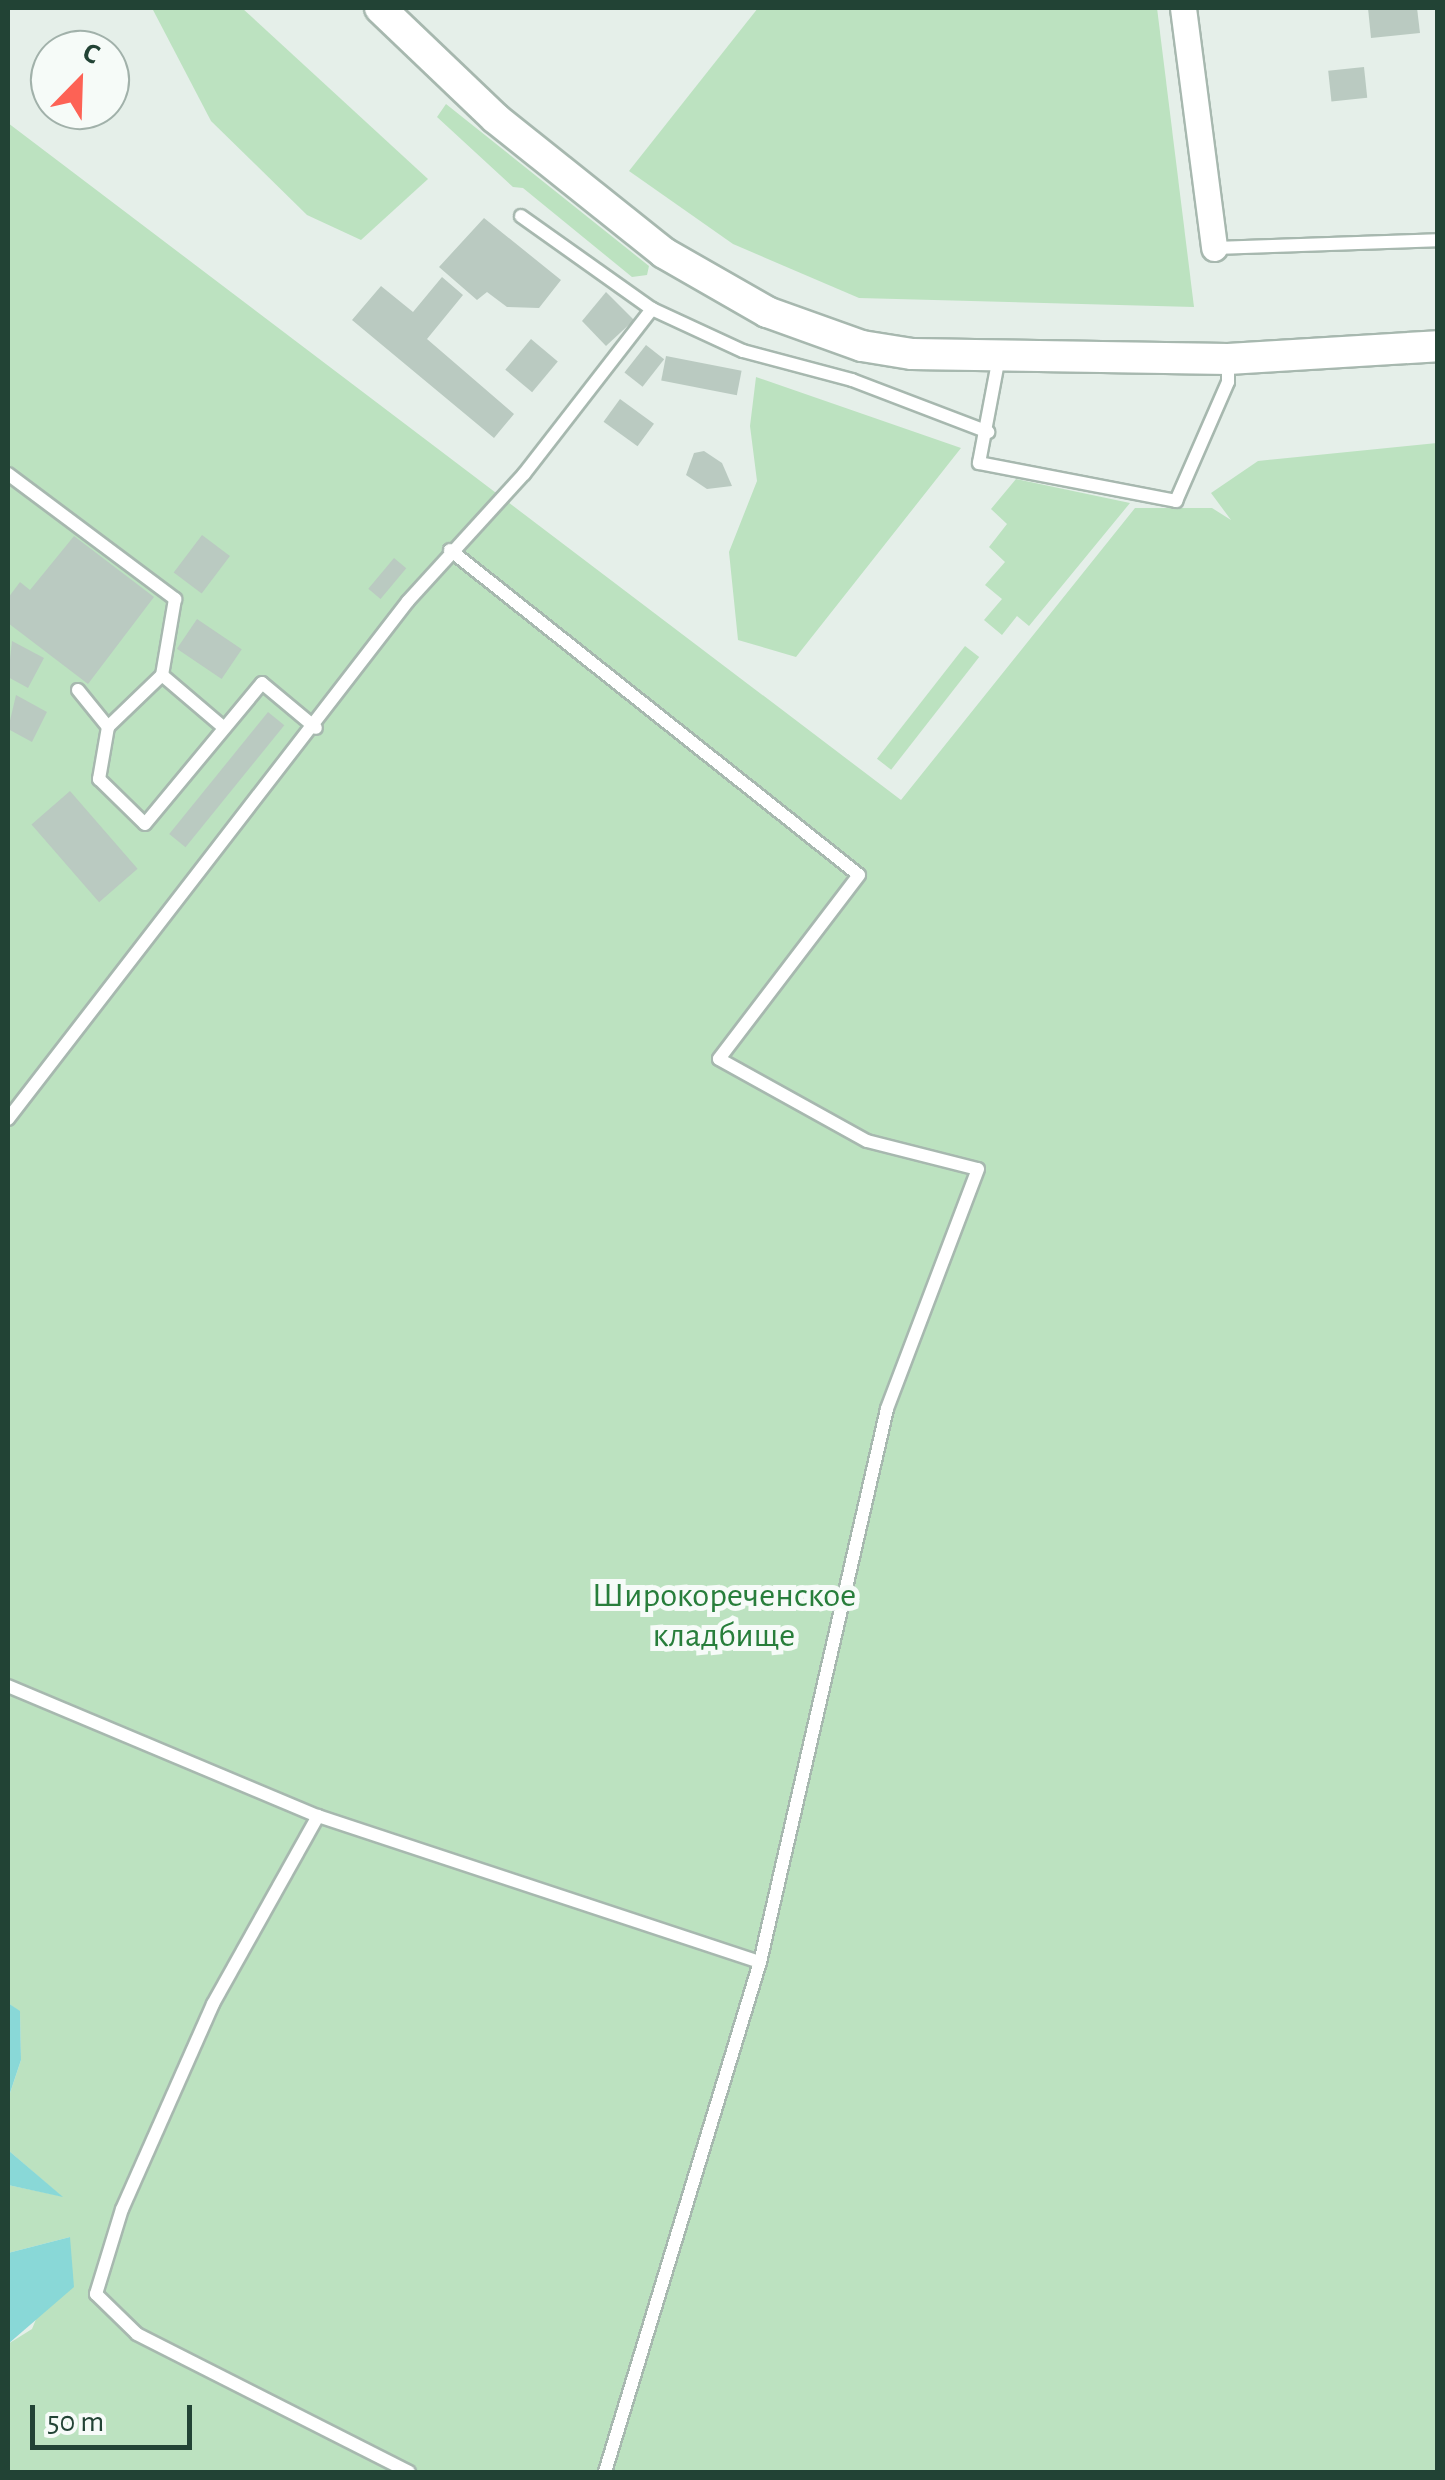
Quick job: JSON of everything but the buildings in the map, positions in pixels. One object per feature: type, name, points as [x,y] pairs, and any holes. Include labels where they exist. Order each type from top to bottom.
[{"type":"main road","points":[[380,8],[495,118],[612,216],[714,284],[766,312],[862,346],[999,354],[1228,359],[1438,346]]},
{"type":"street","points":[[1183,8],[1214,248]]},
{"type":"lane","points":[[520,216],[652,309],[743,351],[852,380],[988,432]]},
{"type":"lane","points":[[1214,248],[1438,240]]},
{"type":"lane","points":[[8,1119],[316,728],[450,550],[524,474],[652,309]]},
{"type":"lane","points":[[999,354],[988,432],[979,463],[1176,501],[1228,382],[1228,359]]},
{"type":"lane","points":[[8,474],[175,599],[162,675],[108,728],[99,778],[145,824],[222,726],[262,684],[316,728]]},
{"type":"lane","points":[[450,550],[859,875],[719,1059],[867,1140],[978,1169],[887,1409],[760,1962],[605,2472]]},
{"type":"lane","points":[[162,675],[222,726]]},
{"type":"lane","points":[[78,690],[108,728]]},
{"type":"lane","points":[[8,1686],[318,1816],[760,1962]]},
{"type":"lane","points":[[318,1816],[213,2004],[122,2209],[96,2294],[137,2334],[409,2472]]},
{"type":"green space","points":[[152,8],[242,8],[428,179],[361,240],[307,215],[211,121]]},
{"type":"green space","points":[[758,8],[1157,8],[1194,307],[859,298],[733,244],[629,171]]},
{"type":"green space","points":[[446,104],[649,266],[647,275],[632,277],[523,188],[513,187],[437,117]]},
{"type":"green space","name":"Широкореченское кладбище","points":[[8,123],[901,800],[1135,508],[1212,508],[1231,520],[1211,493],[1258,461],[1437,443],[1437,2472],[8,2472],[8,2344],[32,2329],[70,2237],[8,2253],[8,2185],[61,2196],[8,2150],[8,2099],[21,2060],[20,2012],[8,2003]]},
{"type":"green space","points":[[756,377],[961,448],[796,657],[738,640],[729,552],[757,481],[750,426]]},
{"type":"green space","points":[[1016,479],[1130,503],[1029,626],[1017,616],[1002,635],[984,620],[1002,599],[985,585],[1005,562],[989,547],[1007,524],[991,509]]},
{"type":"green space","points":[[965,646],[979,657],[891,770],[877,759]]},
{"type":"water","points":[[8,2003],[20,2011],[21,2060],[8,2099]]},
{"type":"water","points":[[8,2150],[63,2197],[8,2185]]},
{"type":"water","points":[[70,2237],[74,2287],[8,2344],[8,2253]]}]
